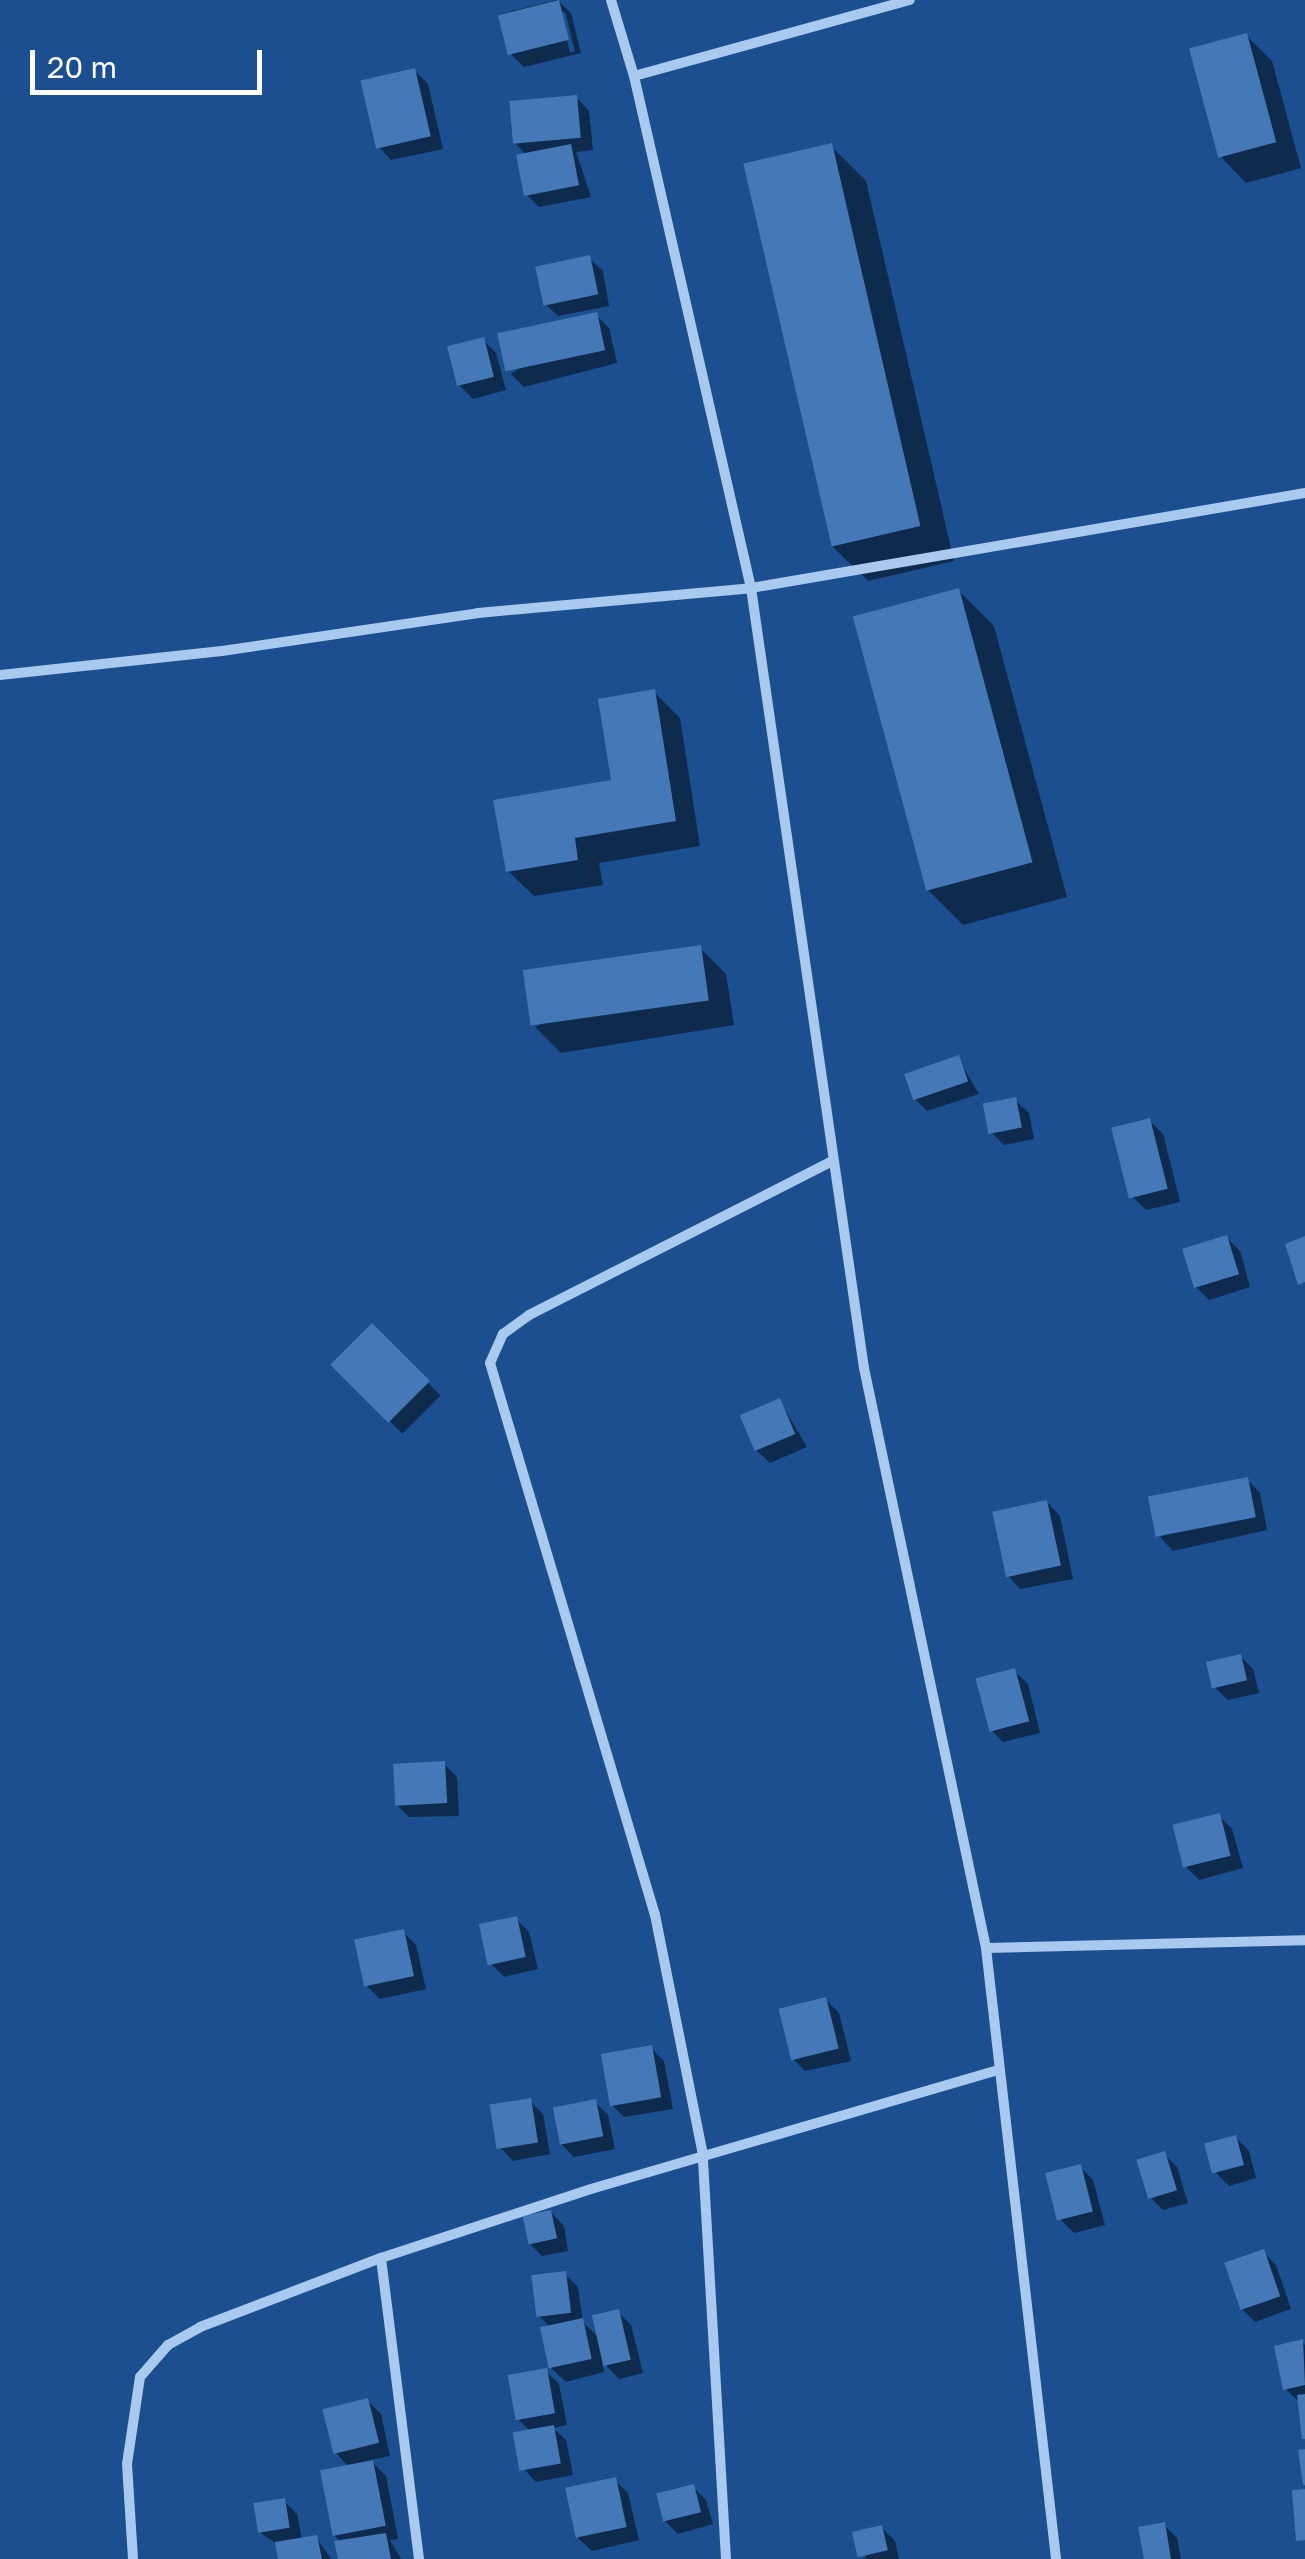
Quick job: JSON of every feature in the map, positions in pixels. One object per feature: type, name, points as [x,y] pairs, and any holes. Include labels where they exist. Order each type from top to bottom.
[{"type":"street","points":[[610,0],[634,76],[751,588],[830,1162],[864,1368],[986,1948],[1056,2559]]},
{"type":"street","points":[[634,76],[910,0]]},
{"type":"street","points":[[0,674],[222,651],[478,613],[751,588],[1305,493]]},
{"type":"street","points":[[726,2559],[704,2155],[655,1915],[490,1363],[503,1334],[529,1315],[830,1162]]},
{"type":"street","points":[[986,1948],[1305,1940]]},
{"type":"street","points":[[133,2559],[127,2464],[140,2377],[168,2345],[200,2327],[381,2258],[704,2155],[999,2070]]},
{"type":"street","points":[[381,2258],[419,2559]]},
{"type":"building","points":[[559,0],[569,40],[508,55],[498,15]]},
{"type":"building","points":[[1247,33],[1276,142],[1218,158],[1189,49]]},
{"type":"building","points":[[415,68],[431,136],[376,149],[360,81]]},
{"type":"building","points":[[577,95],[581,138],[513,144],[509,101]]},
{"type":"building","points":[[832,143],[920,526],[832,546],[743,163]]},
{"type":"building","points":[[571,144],[579,185],[524,196],[516,155]]},
{"type":"building","points":[[590,255],[598,294],[544,306],[535,267]]},
{"type":"building","points":[[597,312],[605,350],[505,371],[497,333]]},
{"type":"building","points":[[484,337],[494,377],[457,386],[447,346]]},
{"type":"building","points":[[959,588],[1033,862],[926,891],[853,616]]},
{"type":"building","points":[[655,689],[676,821],[575,838],[578,860],[506,872],[493,800],[611,780],[598,699]]},
{"type":"building","points":[[701,945],[709,1000],[531,1026],[523,970]]},
{"type":"building","points":[[959,1055],[968,1081],[913,1100],[904,1074]]},
{"type":"building","points":[[1016,1097],[1022,1127],[989,1134],[983,1103]]},
{"type":"building","points":[[1150,1118],[1168,1189],[1129,1199],[1111,1128]]},
{"type":"building","points":[[1227,1235],[1239,1274],[1194,1288],[1182,1249]]},
{"type":"building","points":[[1305,1236],[1305,1282],[1298,1285],[1285,1244]]},
{"type":"building","points":[[372,1323],[430,1381],[388,1423],[330,1365]]},
{"type":"building","points":[[780,1398],[795,1434],[755,1451],[739,1415]]},
{"type":"building","points":[[1248,1477],[1256,1517],[1156,1537],[1148,1496]]},
{"type":"building","points":[[1047,1500],[1061,1566],[1006,1577],[992,1512]]},
{"type":"building","points":[[1241,1654],[1247,1680],[1212,1688],[1206,1662]]},
{"type":"building","points":[[1015,1668],[1029,1721],[990,1732],[975,1679]]},
{"type":"building","points":[[445,1761],[447,1803],[395,1806],[393,1764]]},
{"type":"building","points":[[1220,1813],[1231,1856],[1183,1868],[1172,1825]]},
{"type":"building","points":[[517,1916],[526,1957],[488,1965],[479,1924]]},
{"type":"building","points":[[404,1929],[414,1976],[364,1987],[354,1940]]},
{"type":"building","points":[[826,1997],[839,2048],[791,2060],[778,2009]]},
{"type":"building","points":[[652,2045],[661,2097],[610,2106],[601,2054]]},
{"type":"building","points":[[531,2098],[538,2142],[497,2149],[490,2105]]},
{"type":"building","points":[[596,2099],[603,2136],[560,2145],[553,2107]]},
{"type":"building","points":[[1236,2135],[1244,2165],[1212,2173],[1204,2144]]},
{"type":"building","points":[[1165,2151],[1177,2190],[1148,2199],[1136,2160]]},
{"type":"building","points":[[1081,2164],[1093,2212],[1057,2220],[1045,2173]]},
{"type":"building","points":[[551,2210],[557,2238],[529,2244],[523,2216]]},
{"type":"building","points":[[1264,2249],[1280,2296],[1241,2310],[1224,2263]]},
{"type":"building","points":[[566,2271],[571,2313],[536,2317],[531,2275]]},
{"type":"building","points":[[619,2309],[631,2360],[603,2366],[592,2315]]},
{"type":"building","points":[[583,2318],[592,2359],[549,2368],[540,2327]]},
{"type":"building","points":[[1303,2339],[1305,2385],[1283,2390],[1274,2346]]},
{"type":"building","points":[[547,2368],[555,2413],[516,2420],[508,2375]]},
{"type":"building","points":[[1305,2394],[1305,2439],[1302,2439],[1297,2395]]},
{"type":"building","points":[[368,2398],[379,2443],[334,2454],[322,2409]]},
{"type":"building","points":[[554,2425],[561,2463],[519,2471],[513,2432]]},
{"type":"building","points":[[1305,2449],[1305,2485],[1303,2485],[1298,2450]]},
{"type":"building","points":[[373,2460],[386,2526],[333,2536],[320,2470]]},
{"type":"building","points":[[616,2477],[627,2527],[576,2538],[565,2488]]},
{"type":"building","points":[[694,2484],[701,2512],[663,2522],[656,2493]]},
{"type":"building","points":[[1305,2489],[1305,2540],[1296,2541],[1292,2490]]},
{"type":"building","points":[[285,2498],[290,2528],[258,2533],[253,2503]]},
{"type":"building","points":[[1165,2522],[1171,2559],[1144,2559],[1138,2527]]},
{"type":"building","points":[[882,2525],[888,2550],[858,2557],[852,2532]]},
{"type":"building","points":[[386,2533],[391,2559],[338,2559],[334,2541]]},
{"type":"building","points":[[317,2535],[322,2559],[278,2559],[275,2542]]}]
